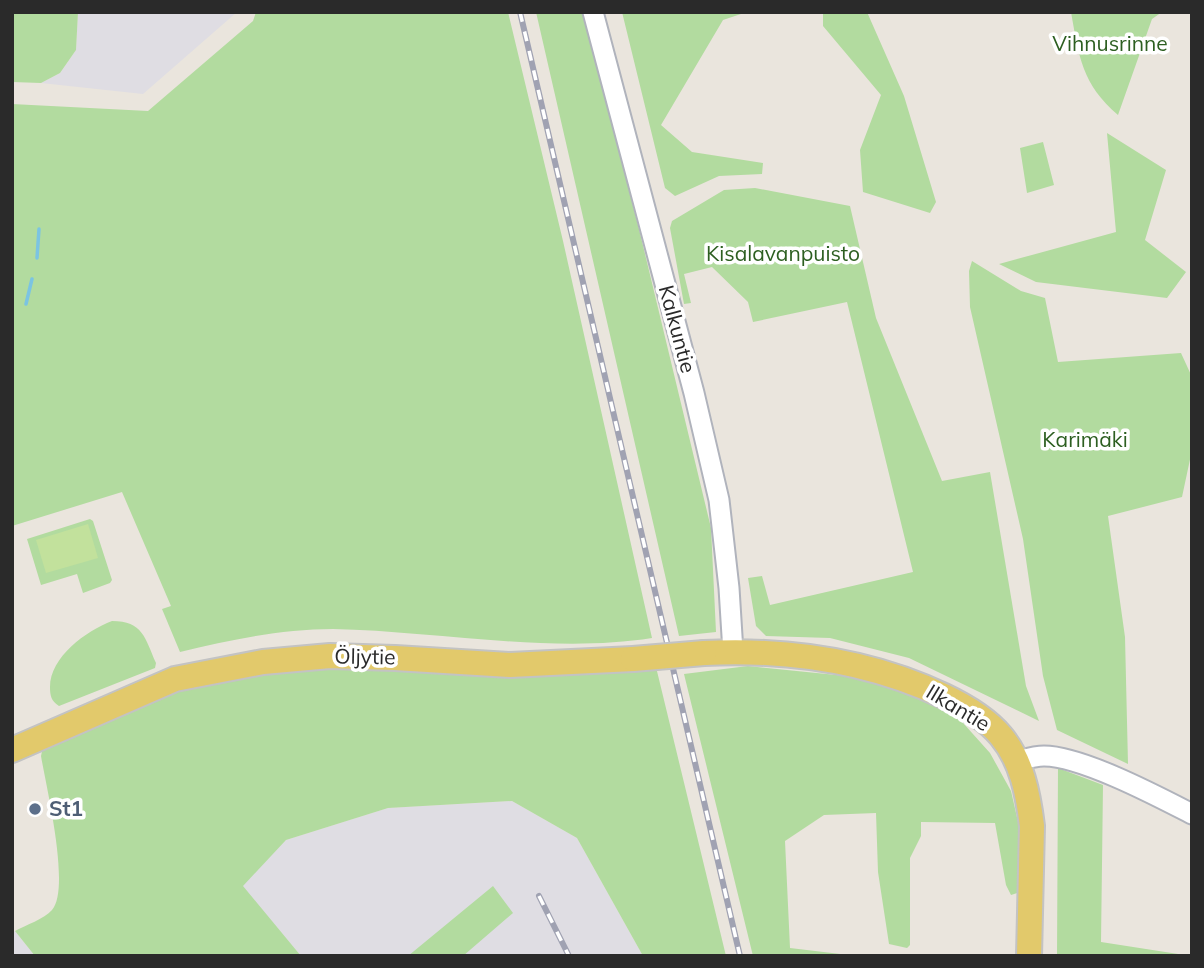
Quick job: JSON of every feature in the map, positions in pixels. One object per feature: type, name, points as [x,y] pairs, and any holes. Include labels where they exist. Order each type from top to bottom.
[{"type":"main road","name":"Öljytie","points":[[12,750],[175,679],[263,662],[330,656],[510,665],[733,652]]},
{"type":"main road","name":"Ilkantie","points":[[733,652],[832,660],[918,683],[980,716],[1002,737],[1017,761],[1026,788],[1032,826],[1029,956]]},
{"type":"street","name":"Kalkuntie","points":[[593,12],[694,393],[719,500],[733,652]]},
{"type":"street","points":[[1017,761],[1045,756],[1066,759],[1085,765],[1192,814]]},
{"type":"shaded area","points":[[78,12],[237,12],[143,94],[41,83],[60,73],[76,50]]},
{"type":"shaded area","points":[[512,801],[577,838],[643,956],[301,956],[242,886],[286,840],[388,808]]},
{"type":"shaded area","points":[[15,931],[35,956],[12,956],[12,932]]},
{"type":"green space","points":[[12,12],[78,12],[76,50],[60,73],[41,83],[12,82]]},
{"type":"green space","points":[[256,12],[508,12],[563,241],[652,638],[574,644],[534,643],[314,629],[256,636],[180,652],[162,609],[171,606],[122,492],[12,526],[12,104],[148,111],[253,21]]},
{"type":"green space","points":[[536,12],[583,12],[639,229],[711,528],[716,632],[679,636]]},
{"type":"green space","points":[[622,12],[747,12],[723,20],[661,125],[692,152],[763,163],[762,174],[719,176],[675,196],[665,188]]},
{"type":"green space","points":[[823,12],[867,12],[904,96],[936,202],[930,213],[863,192],[860,150],[881,95],[823,26]]},
{"type":"green space","name":"Vihnusrinne","points":[[1071,12],[1162,12],[1152,19],[1118,115],[1089,81],[1080,56]]},
{"type":"green space","points":[[1107,133],[1166,170],[1145,240],[1186,272],[1167,298],[1036,282],[999,264],[1116,232]]},
{"type":"green space","points":[[1043,142],[1054,185],[1027,193],[1020,148]]},
{"type":"green space","name":"Kisalavanpuisto","points":[[755,188],[850,206],[876,318],[942,481],[990,472],[1026,686],[1039,721],[909,658],[830,638],[766,636],[756,626],[748,578],[762,576],[770,605],[913,572],[847,302],[753,322],[748,302],[712,267],[684,274],[691,303],[684,304],[670,228],[672,221],[724,190]]},
{"type":"green space","name":"Karimäki","points":[[972,261],[1021,291],[1045,298],[1058,362],[1181,353],[1192,377],[1192,450],[1182,497],[1108,516],[1125,637],[1128,764],[1057,730],[1043,676],[1023,539],[970,307],[969,271]]},
{"type":"green space","points":[[90,519],[93,521],[112,580],[110,583],[83,593],[77,574],[41,585],[27,539]]},
{"type":"green space","points":[[88,524],[98,558],[46,573],[36,540]]},
{"type":"green space","points":[[112,621],[137,628],[149,646],[156,663],[155,668],[59,706],[53,700],[50,690],[56,665],[81,638]]},
{"type":"green space","points":[[367,663],[656,667],[726,956],[643,956],[577,838],[512,801],[388,808],[286,840],[243,886],[301,956],[35,956],[15,931],[52,910],[59,881],[55,836],[41,756],[43,747],[50,741],[182,690],[234,677]]},
{"type":"green space","points":[[748,666],[866,678],[955,714],[990,753],[1011,791],[1021,835],[1020,892],[1011,895],[1006,885],[995,823],[921,822],[921,836],[910,858],[910,945],[907,948],[889,944],[878,872],[876,813],[824,815],[785,841],[790,948],[857,956],[753,956],[684,674]]},
{"type":"green space","points":[[1058,768],[1103,785],[1101,942],[1191,956],[1057,956]]},
{"type":"green space","points":[[493,886],[513,913],[463,956],[408,956]]},
{"type":"waterway","points":[[37,258],[39,229]]},
{"type":"waterway","points":[[26,304],[32,279]]},
{"type":"railway","points":[[520,12],[740,956]]},
{"type":"railway","points":[[539,896],[569,956]]},
{"type":"place","name":"St1","points":[[35,809]]}]
